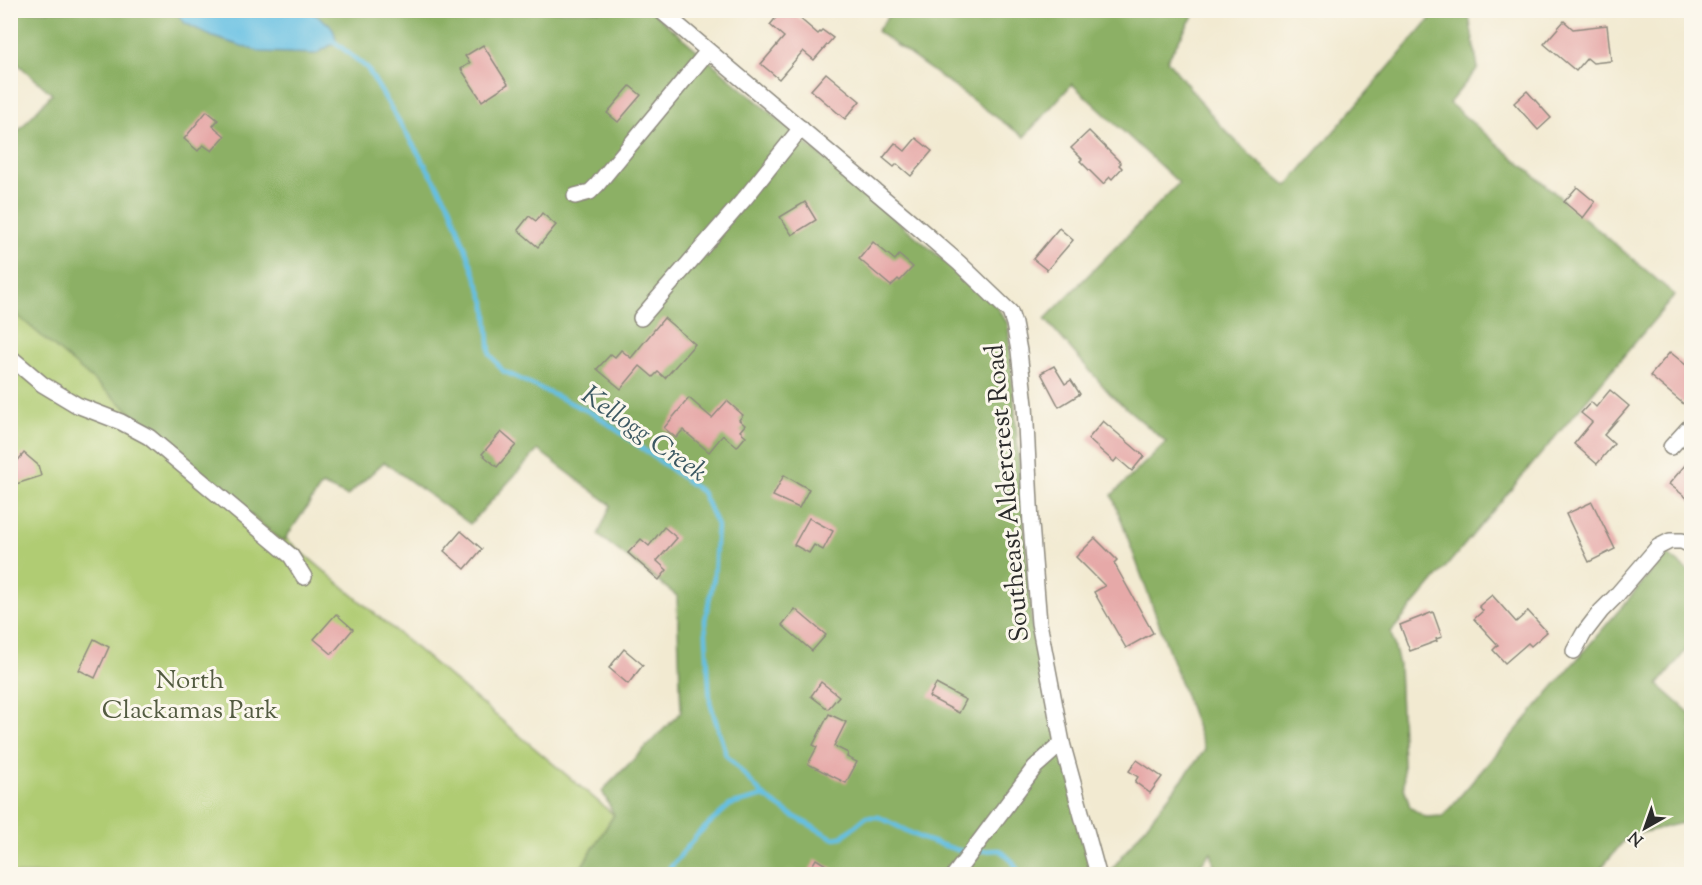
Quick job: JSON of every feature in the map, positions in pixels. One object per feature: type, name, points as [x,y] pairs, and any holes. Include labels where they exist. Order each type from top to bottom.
[{"type":"street","name":"Southeast Aldercrest Road","points":[[660,10],[959,263],[1010,312],[1019,351],[1025,405],[1031,524],[1040,622],[1062,743],[1098,874]]},
{"type":"street","points":[[575,196],[590,192],[597,185],[708,51]]},
{"type":"street","points":[[641,318],[746,197],[801,128]]},
{"type":"street","points":[[10,357],[42,384],[77,405],[121,422],[149,437],[291,556],[304,577]]},
{"type":"street","points":[[1671,447],[1692,424]]},
{"type":"street","points":[[1574,651],[1601,611],[1616,597],[1658,547],[1670,541],[1692,546]]},
{"type":"street","points":[[956,874],[1035,767],[1062,743]]},
{"type":"green space","points":[[11,11],[651,11],[994,303],[1008,324],[1032,627],[1095,874],[577,874],[614,815],[602,791],[681,712],[677,596],[598,535],[611,505],[538,450],[470,524],[384,462],[347,496],[322,485],[283,542],[11,310],[10,140],[52,94],[11,58]]},
{"type":"green space","points":[[892,11],[1196,11],[1167,60],[1220,125],[1251,156],[1287,186],[1437,11],[1468,11],[1478,68],[1449,103],[1675,295],[1391,632],[1399,665],[1404,787],[1410,807],[1425,817],[1443,816],[1667,554],[1691,573],[1691,644],[1658,685],[1691,714],[1691,821],[1628,836],[1596,874],[1216,874],[1211,852],[1193,874],[1108,874],[1205,750],[1112,495],[1166,442],[1111,395],[1045,319],[1179,183],[1072,84],[1024,137],[877,31]]},
{"type":"green space","name":"North Clackamas Park","points":[[11,307],[614,815],[577,874],[11,874]]},
{"type":"water","points":[[175,11],[310,11],[331,26],[336,42],[316,54],[261,52],[213,37],[185,23]]},
{"type":"building","points":[[782,10],[790,10],[818,34],[822,30],[833,38],[814,60],[803,51],[779,79],[761,64],[784,37],[770,25]]},
{"type":"building","points":[[1564,21],[1573,29],[1607,25],[1611,61],[1593,63],[1587,58],[1576,71],[1544,44]]},
{"type":"building","points":[[483,45],[508,84],[482,101],[461,69],[470,63],[465,56]]},
{"type":"building","points":[[826,73],[860,101],[845,119],[811,90]]},
{"type":"building","points":[[630,86],[641,95],[618,122],[607,113]]},
{"type":"building","points":[[1527,91],[1551,118],[1538,130],[1514,103]]},
{"type":"building","points":[[207,111],[218,120],[213,126],[225,136],[212,151],[203,145],[198,151],[184,139]]},
{"type":"building","points":[[1089,131],[1121,163],[1119,165],[1122,168],[1112,179],[1110,177],[1103,184],[1080,161],[1082,159],[1071,148]]},
{"type":"building","points":[[916,138],[932,151],[911,176],[897,164],[894,167],[883,158],[895,143],[905,151]]},
{"type":"building","points":[[1577,187],[1595,202],[1583,218],[1564,202]]},
{"type":"building","points":[[805,202],[816,220],[792,235],[780,217]]},
{"type":"building","points":[[542,213],[556,225],[538,247],[518,230],[529,216],[536,221]]},
{"type":"building","points":[[1059,228],[1073,240],[1047,270],[1033,259]]},
{"type":"building","points":[[873,242],[895,260],[899,255],[913,267],[900,281],[898,279],[891,286],[859,259]]},
{"type":"building","points":[[664,318],[695,344],[665,378],[658,372],[653,377],[640,366],[621,389],[597,369],[611,354],[615,357],[621,350],[631,358]]},
{"type":"building","points":[[1670,352],[1692,370],[1692,400],[1686,406],[1650,376]]},
{"type":"building","points":[[1054,366],[1065,384],[1071,380],[1080,394],[1059,407],[1041,373]]},
{"type":"building","points":[[1610,390],[1629,406],[1604,435],[1614,444],[1597,464],[1574,444],[1592,422],[1581,413],[1591,402],[1596,407]]},
{"type":"building","points":[[689,398],[712,418],[727,401],[743,415],[739,420],[745,425],[740,431],[746,436],[737,447],[723,435],[709,452],[683,430],[676,438],[664,428]]},
{"type":"building","points":[[1103,421],[1144,456],[1132,471],[1117,458],[1114,462],[1088,439]]},
{"type":"building","points":[[501,432],[516,445],[497,467],[482,454]]},
{"type":"building","points":[[24,453],[38,465],[41,476],[10,486],[10,470]]},
{"type":"building","points":[[1692,457],[1692,502],[1669,484]]},
{"type":"building","points":[[784,475],[809,489],[799,508],[773,496]]},
{"type":"building","points":[[1592,502],[1615,549],[1589,562],[1566,514]]},
{"type":"building","points":[[809,518],[833,531],[823,550],[814,545],[809,553],[794,545]]},
{"type":"building","points":[[664,527],[677,538],[657,561],[667,570],[659,580],[628,553],[641,539],[649,546]]},
{"type":"building","points":[[461,531],[482,549],[465,569],[444,551]]},
{"type":"building","points":[[1095,538],[1117,560],[1114,563],[1153,633],[1126,648],[1094,592],[1105,586],[1076,557]]},
{"type":"building","points":[[1492,595],[1516,622],[1528,611],[1547,632],[1531,646],[1528,643],[1505,663],[1493,650],[1498,645],[1474,619],[1483,611],[1479,606]]},
{"type":"building","points":[[795,609],[826,635],[812,651],[782,625]]},
{"type":"building","points":[[1433,612],[1442,637],[1410,651],[1400,625]]},
{"type":"building","points":[[336,614],[353,629],[332,654],[314,639]]},
{"type":"building","points":[[94,639],[109,647],[95,678],[79,670]]},
{"type":"building","points":[[624,649],[643,665],[628,684],[609,668]]},
{"type":"building","points":[[821,682],[839,696],[828,709],[811,696]]},
{"type":"building","points":[[936,684],[966,700],[959,713],[929,697]]},
{"type":"building","points":[[829,714],[846,722],[834,746],[848,753],[847,757],[857,762],[846,783],[808,764],[817,747],[813,745]]},
{"type":"building","points":[[1137,760],[1162,777],[1150,793],[1135,782],[1138,777],[1129,771]]},
{"type":"building","points":[[816,859],[841,874],[807,874]]},
{"type":"waterway","name":"Kellogg Creek","points":[[331,39],[367,68],[450,206],[486,305],[490,354],[503,371],[596,415],[702,492],[717,525],[714,577],[705,620],[710,702],[726,755],[764,796],[790,814],[833,838],[842,837],[866,817],[879,817],[923,839],[961,851],[968,851]]},
{"type":"waterway","points":[[665,874],[699,833],[730,805],[764,796]]},
{"type":"waterway","name":"Kellogg Creek","points":[[977,851],[1000,850],[1013,862],[1020,874]]}]
